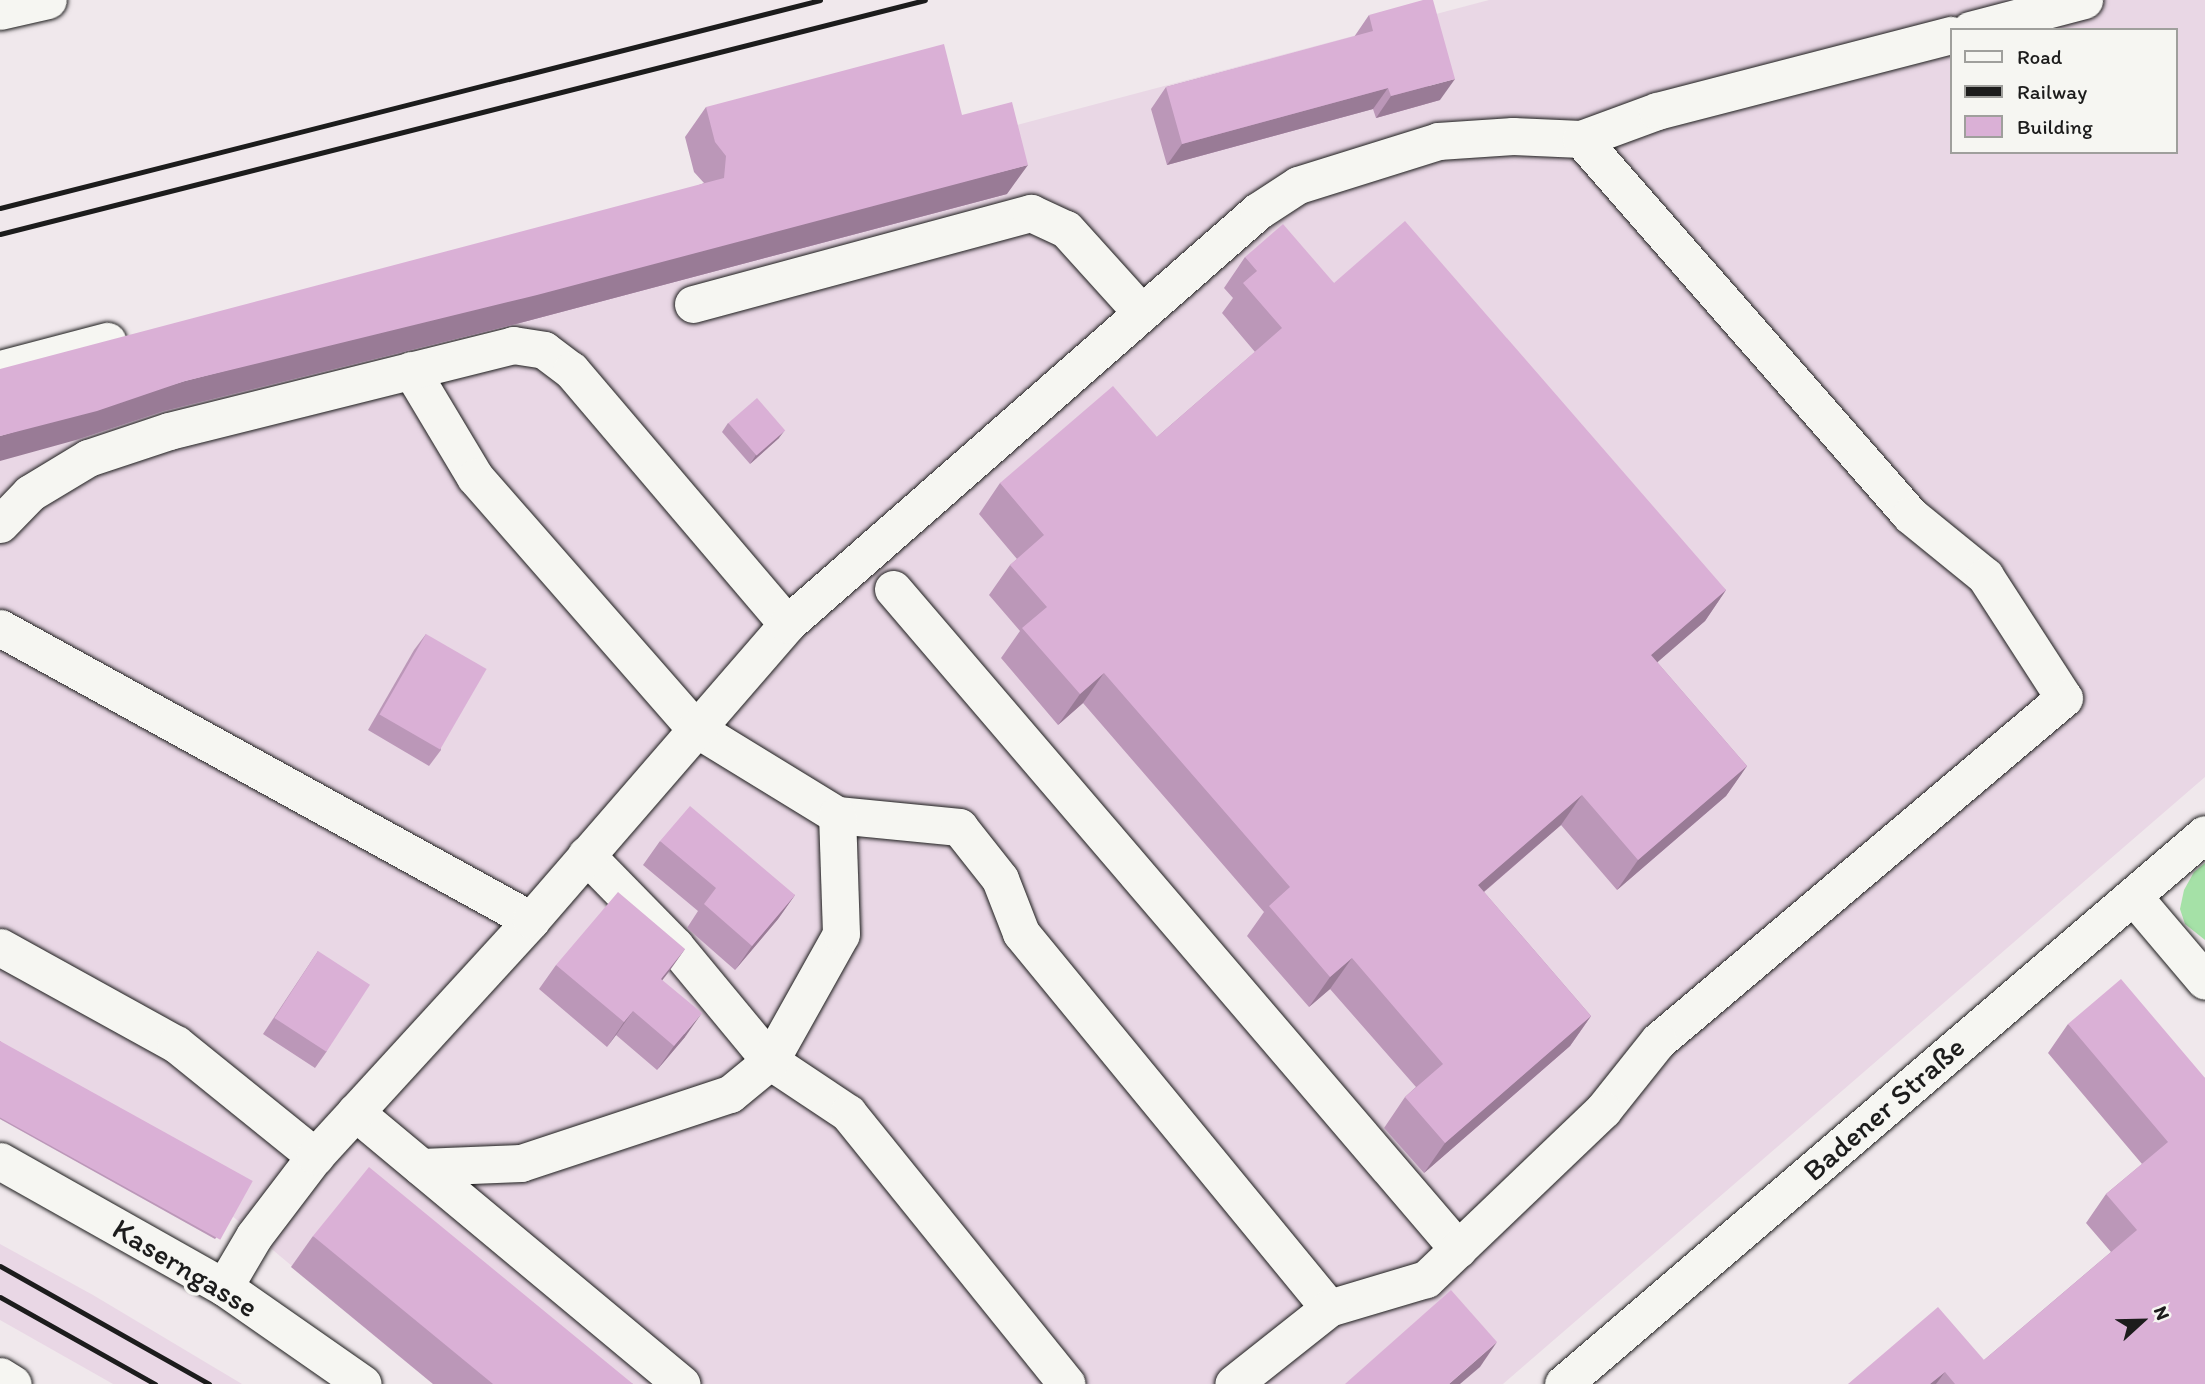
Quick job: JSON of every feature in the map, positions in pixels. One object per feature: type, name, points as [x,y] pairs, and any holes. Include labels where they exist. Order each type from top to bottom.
[{"type":"street","points":[[0,12],[48,0]]},
{"type":"street","points":[[1978,28],[2084,0]]},
{"type":"street","points":[[224,1287],[254,1236],[315,1156],[531,920],[787,624],[1258,211],[1298,186],[1438,141],[1513,136],[1581,139],[1657,111],[1950,34]]},
{"type":"street","points":[[1233,1384],[1329,1308],[1426,1279],[1603,1110],[1658,1041],[2064,698],[1985,576],[1910,514],[1581,139]]},
{"type":"street","points":[[693,303],[1031,212],[1066,229],[1142,313]]},
{"type":"street","points":[[0,369],[134,334]]},
{"type":"street","points":[[0,524],[30,493],[88,458],[169,430],[513,345],[544,350],[571,370],[787,624]]},
{"type":"street","points":[[411,370],[475,477],[695,728],[837,815],[959,827],[1000,879],[1021,933],[1329,1308]]},
{"type":"street","points":[[893,589],[1458,1248]]},
{"type":"street","points":[[0,628],[531,920]]},
{"type":"street","points":[[421,1167],[521,1163],[730,1094],[770,1061],[841,934],[837,815]]},
{"type":"street","name":"Badener Straße","points":[[1563,1384],[2205,834]]},
{"type":"street","points":[[586,855],[675,946],[770,1061],[848,1113],[1068,1384]]},
{"type":"street","points":[[2133,896],[2205,981]]},
{"type":"street","points":[[0,947],[176,1044],[315,1156]]},
{"type":"street","points":[[355,1112],[681,1384]]},
{"type":"street","name":"Kaserngasse","points":[[0,1161],[224,1287],[363,1384]]},
{"type":"street","points":[[0,1376],[13,1384]]},
{"type":"shaded area","points":[[1489,0],[2205,0],[2205,777],[1503,1384],[433,1384],[231,1215],[215,1239],[0,1119],[0,394]]},
{"type":"shaded area","points":[[0,1244],[93,1295],[242,1384],[113,1384],[0,1320]]},
{"type":"green space","points":[[2205,863],[2205,940],[2185,924],[2180,909],[2184,890],[2194,872]]},
{"type":"building","points":[[1423,0],[1433,0],[1455,79],[1391,96],[1388,88],[1182,144],[1166,87],[1373,31],[1369,15]]},
{"type":"building","points":[[944,44],[962,115],[1012,102],[1028,165],[537,295],[185,381],[97,411],[0,436],[0,369],[724,178],[726,156],[715,142],[706,107]]},
{"type":"building","points":[[1405,221],[1726,590],[1651,655],[1747,766],[1638,860],[1582,795],[1478,885],[1591,1016],[1445,1143],[1405,1097],[1443,1064],[1352,958],[1330,977],[1269,906],[1290,887],[1104,673],[1080,694],[1022,628],[1047,607],[1010,565],[1044,535],[1000,483],[1113,386],[1157,437],[1282,328],[1243,283],[1257,271],[1245,257],[1283,224],[1334,283]]},
{"type":"building","points":[[757,398],[785,430],[757,455],[728,423]]},
{"type":"building","points":[[426,634],[487,669],[440,750],[380,715]]},
{"type":"building","points":[[690,806],[795,895],[752,946],[704,904],[716,888],[660,841]]},
{"type":"building","points":[[618,892],[685,949],[661,979],[702,1013],[674,1046],[633,1011],[624,1022],[556,965]]},
{"type":"building","points":[[318,951],[370,985],[326,1052],[274,1018]]},
{"type":"building","points":[[2121,979],[2205,1078],[2205,1384],[1955,1384],[1945,1372],[1930,1384],[1848,1384],[1938,1307],[1984,1360],[2137,1230],[2106,1194],[2168,1142],[2068,1024]]},
{"type":"building","points":[[0,1041],[253,1181],[220,1240],[0,1118]]},
{"type":"building","points":[[369,1167],[633,1384],[493,1384],[313,1236]]},
{"type":"building","points":[[1451,1290],[1497,1342],[1449,1384],[1345,1384]]},
{"type":"railway","points":[[0,208],[820,0]]},
{"type":"railway","points":[[0,234],[925,0]]},
{"type":"railway","points":[[0,1266],[209,1384]]},
{"type":"railway","points":[[0,1297],[155,1384]]}]
